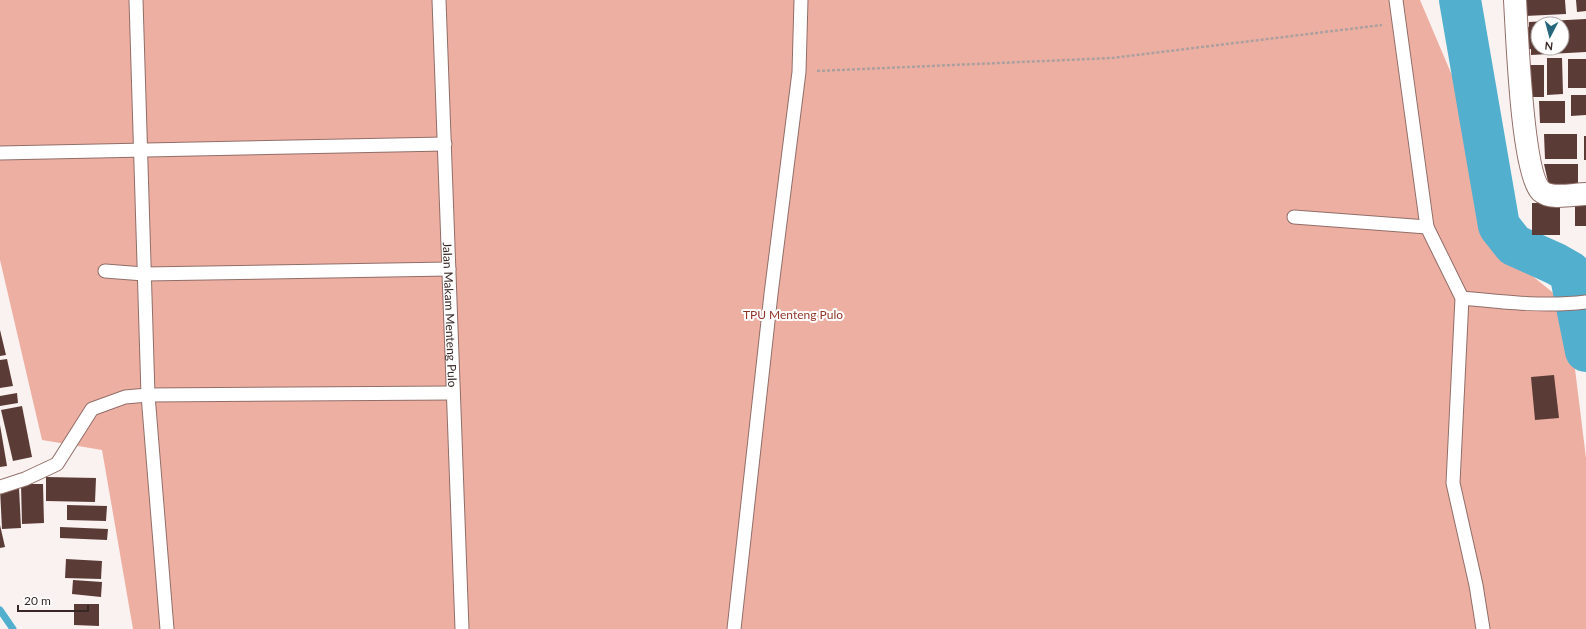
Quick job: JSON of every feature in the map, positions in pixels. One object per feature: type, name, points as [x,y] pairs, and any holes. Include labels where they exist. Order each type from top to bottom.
[{"type":"street","points":[[1515,0],[1522,111],[1533,177],[1541,191],[1547,194],[1586,194]]},
{"type":"lane","points":[[136,0],[148,396],[168,629]]},
{"type":"lane","name":"Jalan Makam Menteng Pulo","points":[[439,0],[462,629]]},
{"type":"lane","points":[[734,629],[770,294],[799,72],[801,0]]},
{"type":"lane","points":[[1396,0],[1427,227],[1462,298],[1453,483],[1476,585],[1483,629]]},
{"type":"lane","points":[[0,153],[444,144]]},
{"type":"lane","points":[[1294,217],[1427,227]]},
{"type":"lane","points":[[105,271],[144,274],[449,269]]},
{"type":"lane","points":[[1462,298],[1512,304],[1567,304],[1586,302]]},
{"type":"lane","points":[[0,487],[25,479],[57,464],[92,409],[125,397],[453,393]]},
{"type":"path","points":[[799,72],[1112,58],[1399,23]]},
{"type":"green space","name":"TPU Menteng Pulo","points":[[0,0],[1420,0],[1465,106],[1488,240],[1567,304],[1586,458],[1586,629],[133,629],[102,450],[42,440],[0,260]]},
{"type":"building","points":[[1523,0],[1565,0],[1566,14],[1525,16]]},
{"type":"building","points":[[1576,0],[1586,0],[1586,11],[1577,12]]},
{"type":"building","points":[[1586,19],[1586,52],[1570,53],[1570,20]]},
{"type":"building","points":[[1530,22],[1530,49],[1522,51],[1517,28],[1529,27]]},
{"type":"building","points":[[1547,58],[1562,58],[1563,94],[1547,95]]},
{"type":"building","points":[[1568,59],[1586,59],[1586,88],[1568,88]]},
{"type":"building","points":[[1524,65],[1544,65],[1544,97],[1524,97]]},
{"type":"building","points":[[1571,95],[1586,95],[1586,115],[1571,116]]},
{"type":"building","points":[[1539,101],[1565,101],[1565,123],[1540,123]]},
{"type":"building","points":[[1544,134],[1577,134],[1577,159],[1545,159]]},
{"type":"building","points":[[1584,136],[1586,136],[1586,160],[1584,160]]},
{"type":"building","points":[[1544,164],[1578,164],[1578,185],[1549,186]]},
{"type":"building","points":[[1575,201],[1586,201],[1586,226],[1575,226]]},
{"type":"building","points":[[1532,203],[1560,203],[1560,235],[1532,235]]},
{"type":"building","points":[[0,330],[6,355],[0,356]]},
{"type":"building","points":[[7,359],[13,386],[0,388],[0,360]]},
{"type":"building","points":[[1554,375],[1559,418],[1535,420],[1531,377]]},
{"type":"building","points":[[17,393],[18,403],[0,406],[0,396]]},
{"type":"building","points":[[22,406],[32,457],[13,461],[1,410]]},
{"type":"building","points":[[0,425],[7,466],[0,467]]},
{"type":"building","points":[[46,477],[96,478],[95,502],[46,501]]},
{"type":"building","points":[[21,484],[43,484],[44,523],[22,524]]},
{"type":"building","points":[[19,488],[21,528],[2,529],[0,489]]},
{"type":"building","points":[[67,505],[107,506],[106,521],[67,520]]},
{"type":"building","points":[[0,525],[5,547],[0,548]]},
{"type":"building","points":[[60,527],[108,529],[107,540],[60,538]]},
{"type":"building","points":[[66,559],[102,561],[101,579],[65,578]]},
{"type":"building","points":[[73,580],[102,582],[101,597],[72,594]]},
{"type":"building","points":[[74,604],[99,604],[99,626],[74,625]]},
{"type":"waterway","points":[[1460,0],[1499,226],[1514,245],[1570,272],[1586,351]]},
{"type":"waterway","points":[[0,610],[13,629]]}]
